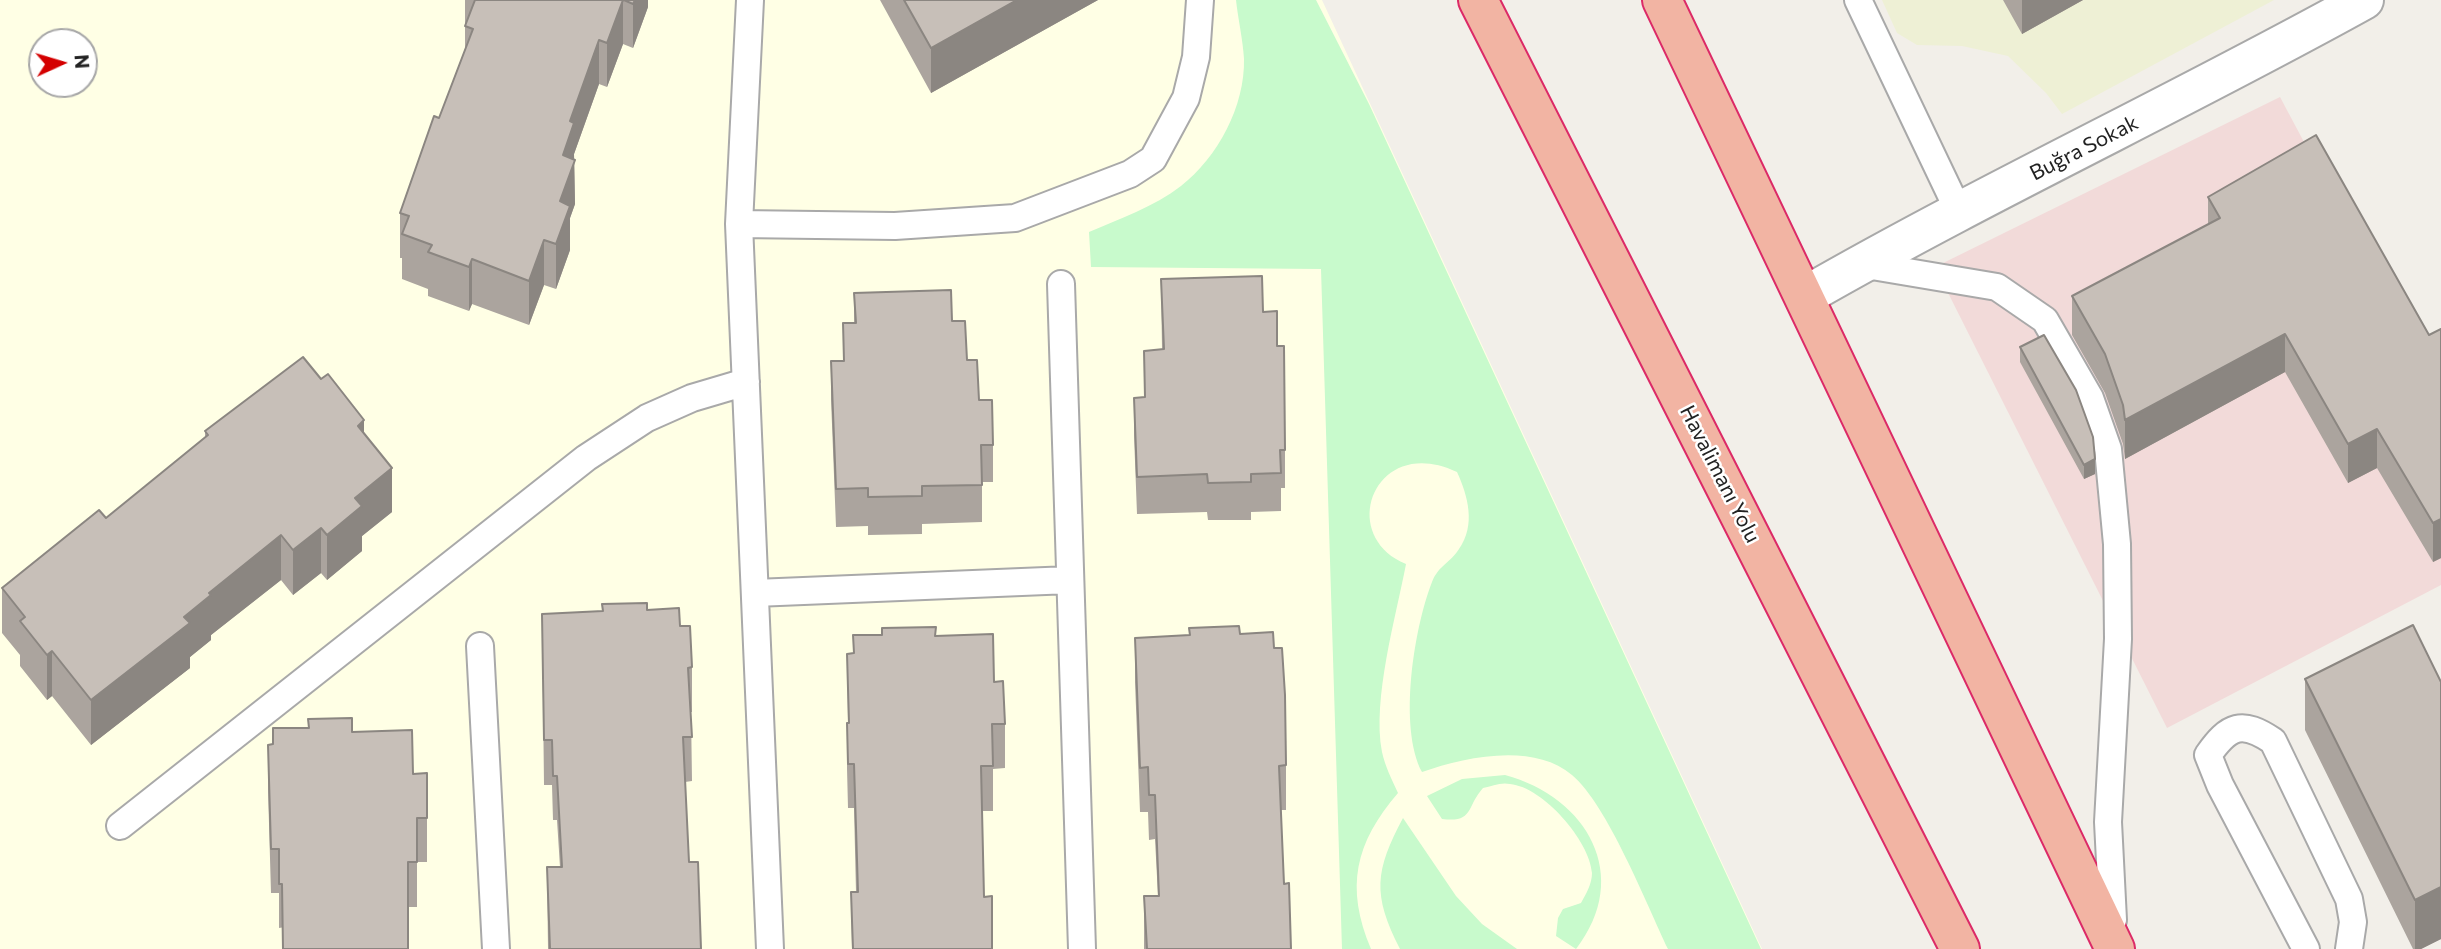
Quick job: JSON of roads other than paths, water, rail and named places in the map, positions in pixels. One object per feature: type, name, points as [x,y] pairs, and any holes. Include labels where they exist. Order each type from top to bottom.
[{"type":"highway","name":"Havalimanı Yolu","points":[[1478,0],[1960,949]]},
{"type":"highway","points":[[1662,0],[2051,815],[2120,939]]},
{"type":"highway","points":[[1880,788],[1938,949]]},
{"type":"street","name":"Buğra Sokak","points":[[1805,296],[1860,264],[2256,60],[2364,0]]},
{"type":"lane","points":[[750,0],[739,224],[770,949]]},
{"type":"lane","points":[[739,224],[895,226],[1015,218],[1129,174],[1153,159],[1186,99],[1196,57],[1200,0]]},
{"type":"lane","points":[[1858,0],[1959,212]]},
{"type":"lane","points":[[1860,264],[1997,287],[2045,320],[2090,398],[2108,449],[2117,544],[2118,639],[2108,822],[2120,939]]},
{"type":"lane","points":[[1061,284],[1082,949]]},
{"type":"lane","points":[[120,826],[586,457],[647,418],[692,398],[746,382]]},
{"type":"lane","points":[[755,593],[1070,580]]},
{"type":"lane","points":[[480,646],[496,949]]},
{"type":"lane","points":[[2306,949],[2220,785],[2208,755],[2220,737],[2236,729],[2253,728],[2273,741],[2349,899],[2353,922],[2349,949]]}]
